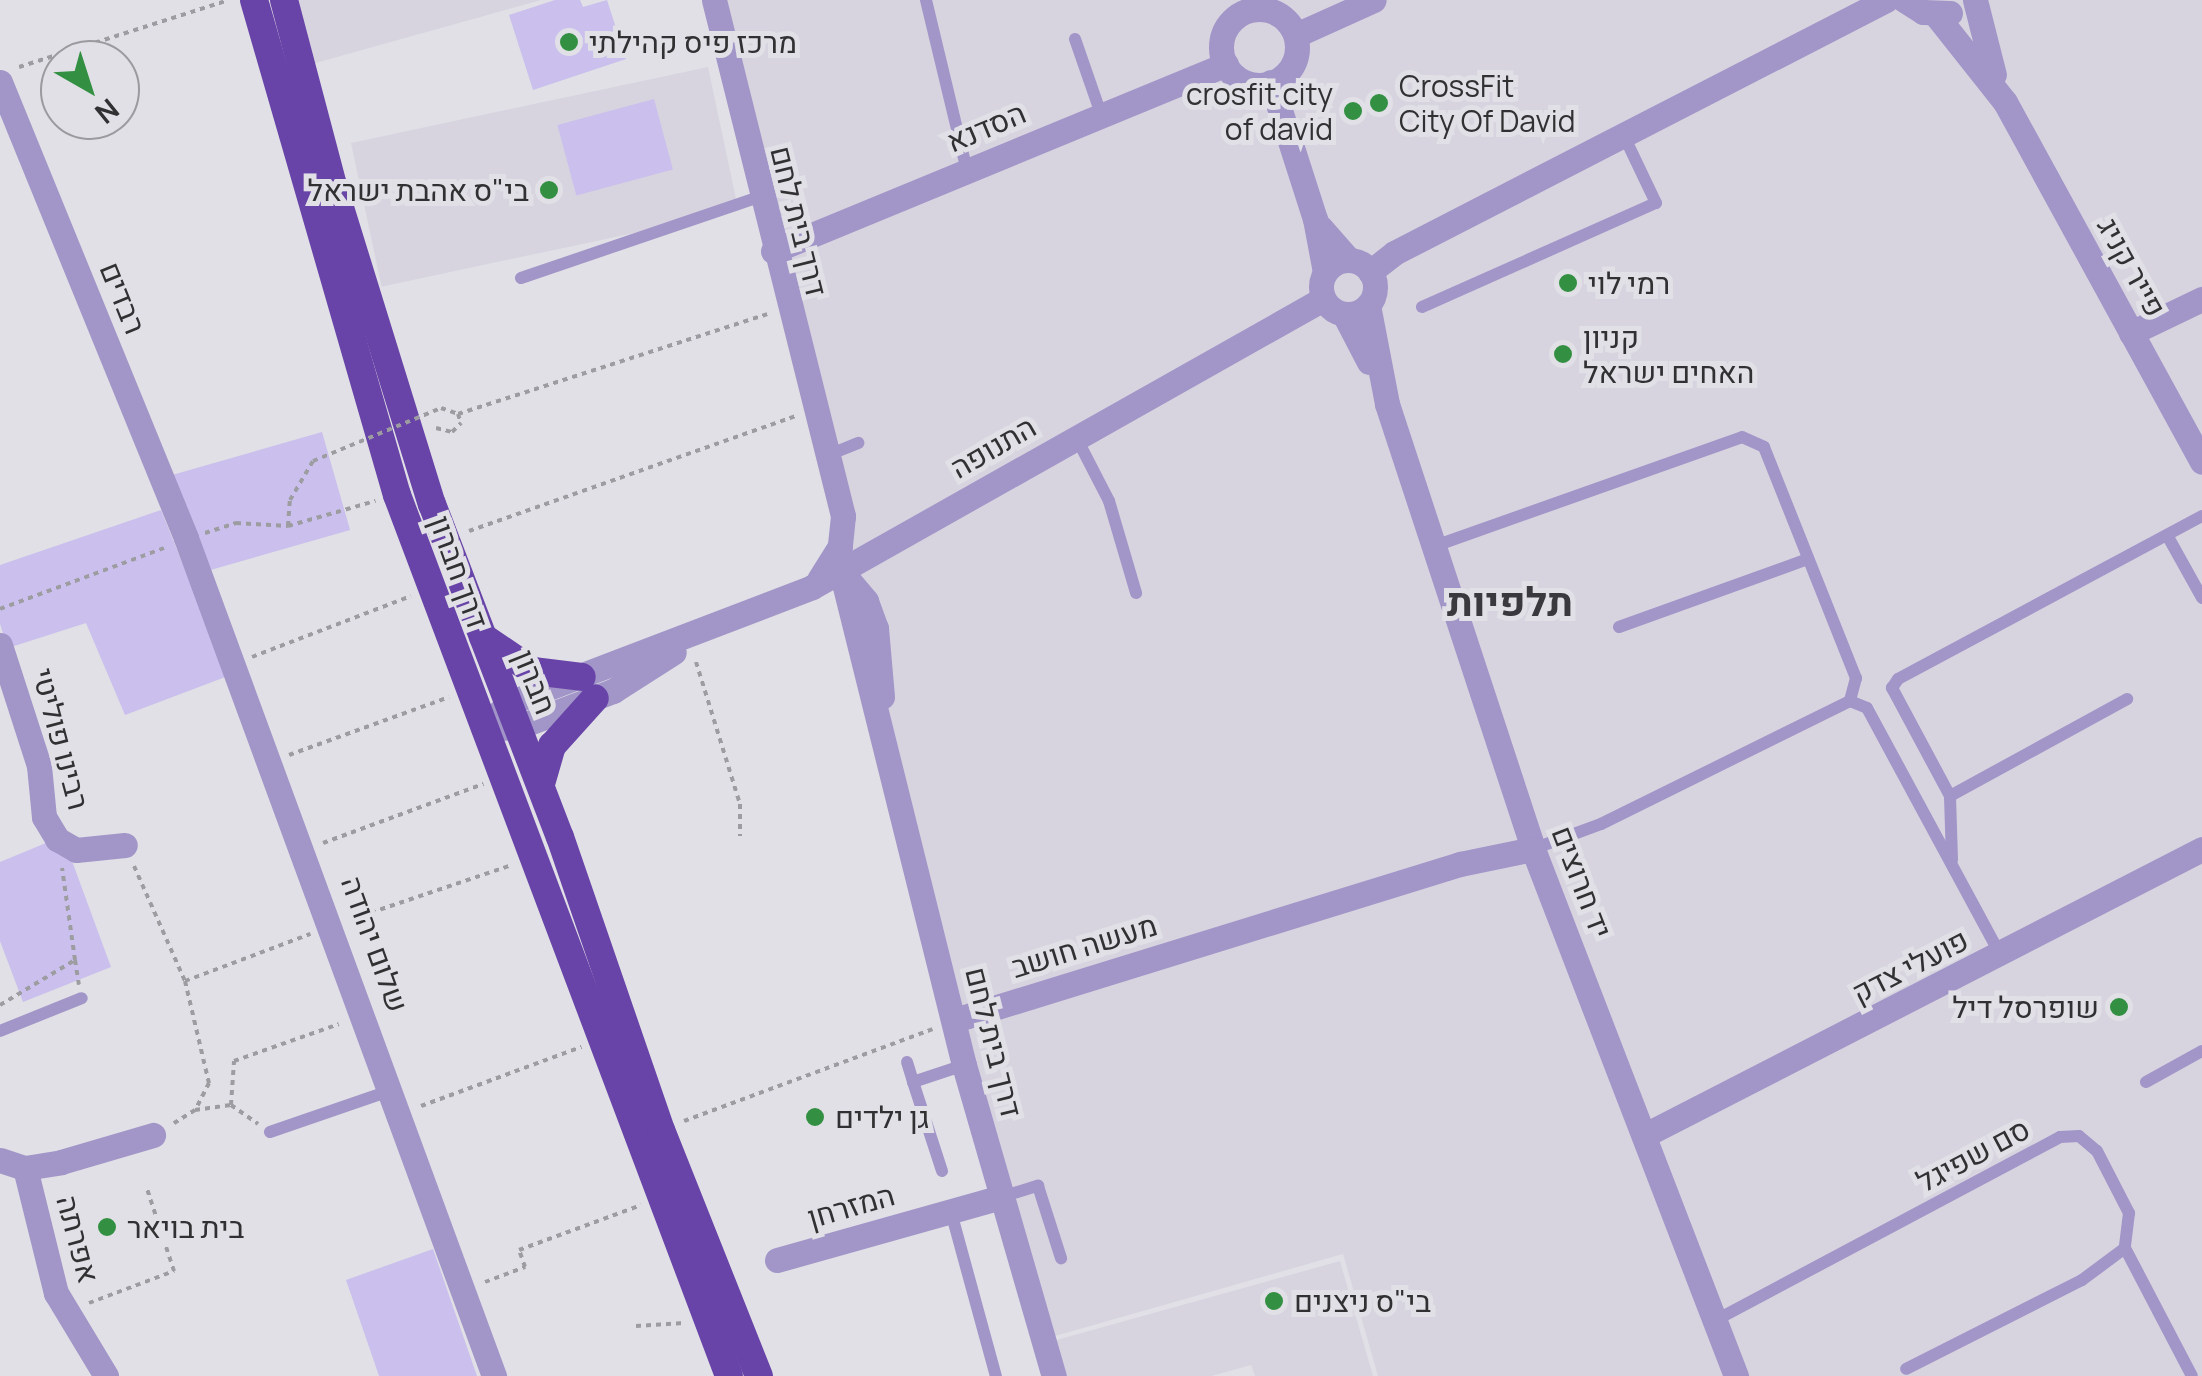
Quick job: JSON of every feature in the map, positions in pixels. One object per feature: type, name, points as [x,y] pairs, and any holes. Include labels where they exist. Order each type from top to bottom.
[{"type":"highway","name":"דרך חברון","points":[[254,0],[396,495],[599,1040],[730,1376]]},
{"type":"highway","name":"חברון","points":[[284,0],[387,368],[444,539],[540,784],[661,1130],[759,1376]]},
{"type":"highway","points":[[482,636],[521,666],[589,688],[552,746],[540,784]]},
{"type":"street","name":"דרך בית לחם","points":[[714,0],[843,534],[812,587]]},
{"type":"street","points":[[1296,35],[1374,0]]},
{"type":"street","points":[[1324,272],[1359,265],[1624,136],[1886,0]]},
{"type":"street","points":[[1904,0],[1936,15],[1973,0]]},
{"type":"street","name":"פייר קניג","points":[[1973,0],[2006,102]]},
{"type":"street","points":[[1244,6],[1270,10],[1296,35],[1295,60],[1271,82],[1243,81],[1226,64],[1222,39],[1244,6]]},
{"type":"street","name":"פייר קניג","points":[[1936,15],[2006,102],[2202,462]]},
{"type":"street","name":"הסדנא","points":[[773,252],[1226,64]]},
{"type":"street","name":"רבדים","points":[[0,82],[186,538]]},
{"type":"street","points":[[1271,82],[1316,218],[1324,272],[1345,306],[1375,288],[1316,218]]},
{"type":"street","points":[[2131,333],[2202,299]]},
{"type":"street","name":"יד חרוצים","points":[[1345,306],[1387,404],[1534,848],[1736,1376]]},
{"type":"street","name":"התנופה","points":[[482,728],[589,688],[640,677],[689,639],[812,587],[1076,436],[1345,306]]},
{"type":"street","name":"שלום יהודה","points":[[186,538],[334,925],[494,1376]]},
{"type":"street","name":"דרך בית לחם","points":[[841,572],[862,594],[876,628],[882,722],[964,1064],[1054,1376]]},
{"type":"street","name":"רבינו פוליטי","points":[[0,645],[40,766],[44,818],[57,839],[76,850],[130,857]]},
{"type":"street","name":"מעשה חושב","points":[[955,1020],[1460,864],[1534,848]]},
{"type":"street","name":"פועלי צדק","points":[[1645,1134],[2002,956],[2202,850]]},
{"type":"street","points":[[0,1160],[25,1168],[153,1136]]},
{"type":"street","name":"אפרתה","points":[[25,1168],[66,1311],[106,1376]]},
{"type":"street","name":"המזרחן","points":[[777,1260],[1001,1197]]},
{"type":"lane","points":[[926,0],[968,171]]},
{"type":"lane","points":[[1075,38],[1101,114]]},
{"type":"lane","points":[[1422,308],[1656,203],[1624,136]]},
{"type":"lane","points":[[521,278],[759,198]]},
{"type":"lane","points":[[1076,436],[1106,491],[1136,593]]},
{"type":"lane","points":[[1432,547],[1742,437],[1764,447],[1856,678],[1850,702]]},
{"type":"lane","points":[[826,456],[860,443]]},
{"type":"lane","points":[[1952,865],[1950,796],[1892,688],[1898,679],[2202,516]]},
{"type":"lane","points":[[2167,535],[2202,598]]},
{"type":"lane","points":[[1619,627],[1808,559]]},
{"type":"lane","points":[[1950,796],[2127,698]]},
{"type":"lane","points":[[1534,848],[1600,824],[1850,702],[1868,708],[2002,956]]},
{"type":"lane","points":[[0,1031],[82,998]]},
{"type":"lane","points":[[2146,1082],[2202,1050]]},
{"type":"lane","points":[[906,1062],[942,1171]]},
{"type":"lane","points":[[914,1082],[964,1064]]},
{"type":"lane","points":[[270,1132],[398,1101]]},
{"type":"lane","name":"סם שפיגל","points":[[1716,1320],[2060,1137],[2079,1136],[2097,1151],[2128,1213],[2125,1248]]},
{"type":"lane","points":[[1001,1197],[1038,1186],[1061,1258]]},
{"type":"lane","points":[[951,1212],[996,1376]]},
{"type":"lane","points":[[1906,1368],[2082,1280],[2125,1248],[2194,1376],[2202,1373]]},
{"type":"path","points":[[0,73],[230,0]]},
{"type":"path","points":[[313,461],[441,408],[458,414],[761,316]]},
{"type":"path","points":[[458,414],[460,423]]},
{"type":"path","points":[[444,539],[783,419]]},
{"type":"path","points":[[288,526],[396,495]]},
{"type":"path","points":[[234,664],[429,589]]},
{"type":"path","points":[[689,639],[740,804],[740,836]]},
{"type":"path","points":[[271,761],[468,690]]},
{"type":"path","points":[[305,850],[501,777]]},
{"type":"path","points":[[57,839],[82,998]]},
{"type":"path","points":[[130,857],[186,982],[209,1084],[195,1110]]},
{"type":"path","points":[[186,982],[334,925],[532,858]]},
{"type":"path","points":[[0,1004],[75,960]]},
{"type":"path","points":[[230,1105],[234,1061],[366,1014]]},
{"type":"path","points":[[661,1130],[955,1020]]},
{"type":"path","points":[[398,1101],[599,1040]]},
{"type":"path","points":[[153,1136],[195,1110],[230,1105],[270,1132]]},
{"type":"path","points":[[66,1311],[174,1271],[146,1186]]},
{"type":"path","points":[[464,1289],[524,1267],[519,1250],[660,1198]]},
{"type":"path","points":[[636,1326],[708,1321]]},
{"type":"shaded area","points":[[294,0],[541,0],[312,64]]},
{"type":"shaded area","name":"מרכז פיס קהילתי","points":[[555,0],[580,0],[583,7],[607,0],[626,59],[533,90],[509,15]]},
{"type":"shaded area","points":[[714,0],[2202,0],[2202,1376],[1378,1376],[1343,1254],[1048,1338],[959,1014]]},
{"type":"shaded area","name":"בי\"ס אהבת ישראל","points":[[708,67],[739,211],[382,287],[351,143]]},
{"type":"shaded area","points":[[654,99],[673,170],[576,195],[557,125]]},
{"type":"shaded area","points":[[322,432],[350,530],[191,576],[162,478]]},
{"type":"shaded area","points":[[161,510],[228,676],[125,715],[86,623],[8,648],[0,624],[0,565]]},
{"type":"shaded area","points":[[46,843],[72,861],[111,967],[23,1002],[0,941],[0,862]]},
{"type":"shaded area","points":[[433,1249],[477,1376],[379,1376],[346,1280]]},
{"type":"shaded area","name":"בי\"ס ניצנים","points":[[1340,1261],[1373,1376],[1255,1376],[1251,1365],[1212,1376],[1065,1376],[1053,1341]]},
{"type":"place","name":"מרכז פיס קהילתי","points":[[569,42]]},
{"type":"place","name":"CrossFit City Of David","points":[[1379,103]]},
{"type":"place","name":"crosfit city of david","points":[[1353,111]]},
{"type":"place","name":"בי\"ס אהבת ישראל","points":[[549,190]]},
{"type":"place","name":"רמי לוי","points":[[1568,283]]},
{"type":"place","name":"קניון האחים ישראל","points":[[1563,354]]},
{"type":"place","name":"שופרסל דיל","points":[[2119,1007]]},
{"type":"place","name":"גן ילדים","points":[[815,1117]]},
{"type":"place","name":"בית בויאר","points":[[107,1227]]},
{"type":"place","name":"בי\"ס ניצנים","points":[[1274,1301]]},
{"type":"district","name":"תלפיות","points":[[1510,601]]}]
